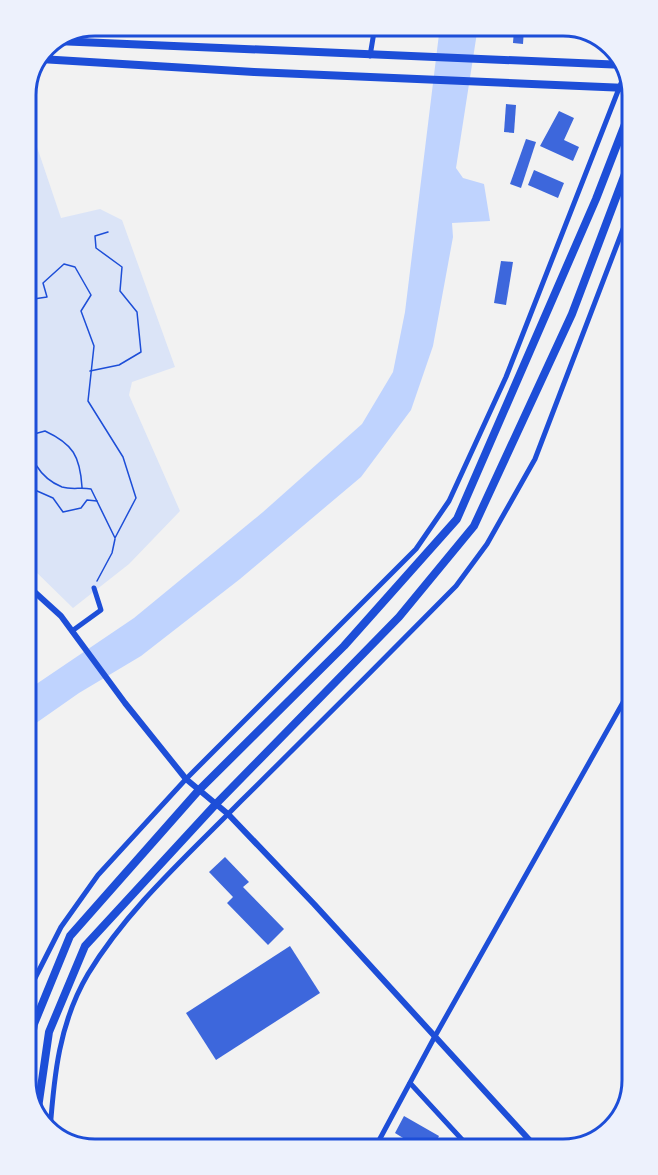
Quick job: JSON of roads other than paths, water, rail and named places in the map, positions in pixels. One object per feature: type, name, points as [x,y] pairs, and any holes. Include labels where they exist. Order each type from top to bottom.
[{"type":"main road","points":[[69,42],[615,66]]},
{"type":"main road","points":[[48,59],[621,88]]},
{"type":"main road","points":[[36,1019],[70,936],[198,791],[344,646],[457,519],[596,199],[622,132]]},
{"type":"main road","points":[[39,1100],[49,1032],[85,946],[215,805],[399,616],[474,526],[572,314],[622,182]]},
{"type":"street","points":[[370,56],[373,36]]},
{"type":"street","points":[[36,976],[61,927],[98,875],[186,779],[416,549],[449,501],[506,377],[622,91]]},
{"type":"street","points":[[51,1119],[55,1067],[66,1022],[87,975],[143,900],[456,586],[487,544],[535,459],[622,232]]},
{"type":"street","points":[[72,631],[100,610],[94,588]]},
{"type":"street","points":[[36,593],[61,616],[125,703],[186,779],[228,814],[314,904],[528,1139]]},
{"type":"street","points":[[380,1139],[622,704]]},
{"type":"street","points":[[410,1083],[461,1139]]},
{"type":"water","points":[[439,36],[476,36],[456,168],[463,178],[484,184],[490,221],[452,223],[453,237],[433,346],[411,410],[361,477],[240,579],[141,656],[79,693],[36,723],[36,684],[134,618],[263,512],[362,424],[393,372],[405,312]]}]
